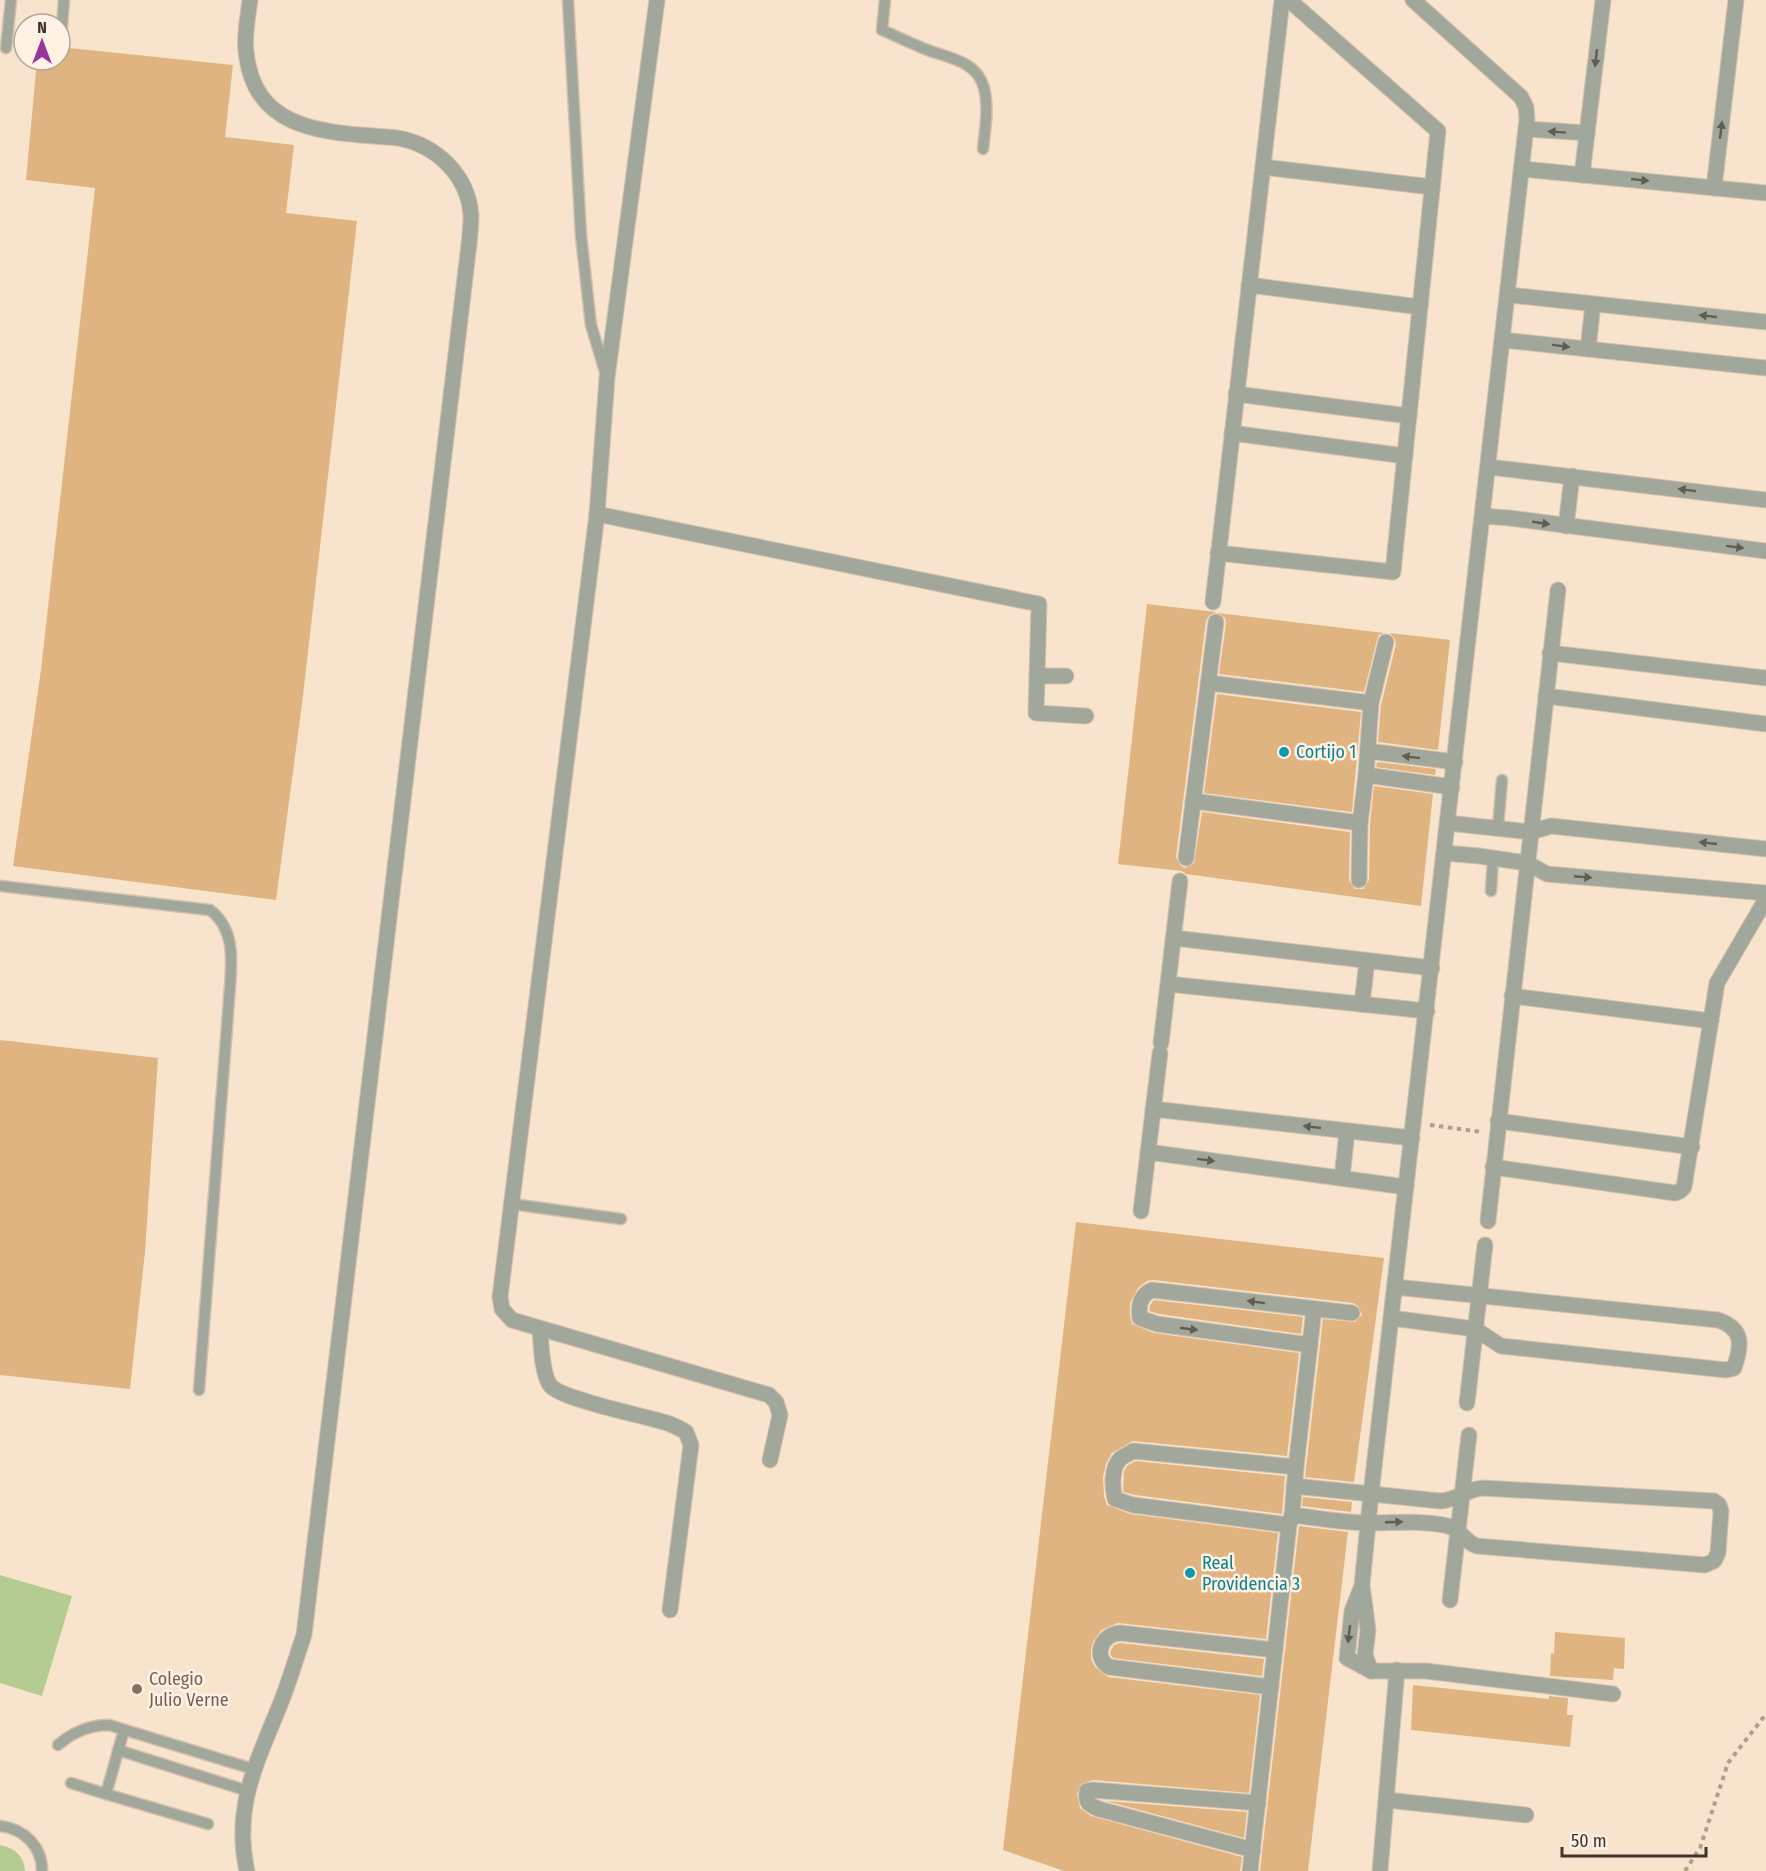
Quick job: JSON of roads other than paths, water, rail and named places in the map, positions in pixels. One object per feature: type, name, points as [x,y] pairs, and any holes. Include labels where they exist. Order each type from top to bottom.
[{"type":"street","points":[[247,1871],[242,1832],[253,1769],[284,1696],[304,1635],[471,215],[466,194],[450,165],[427,148],[409,140],[308,128],[286,118],[268,104],[253,81],[245,50],[250,0]]},
{"type":"street","points":[[657,0],[607,378],[597,514],[500,1297],[502,1309],[512,1320],[769,1395],[777,1402],[780,1414],[770,1460]]},
{"type":"street","points":[[1213,602],[1282,0]]},
{"type":"street","points":[[1218,553],[1393,572],[1438,131],[1289,0]]},
{"type":"street","points":[[1413,0],[1521,97],[1526,107],[1527,129],[1371,1494],[1362,1585],[1368,1630],[1365,1655],[1371,1671],[1446,1673],[1613,1694]]},
{"type":"street","points":[[1582,175],[1603,0]]},
{"type":"street","points":[[1714,188],[1736,0]]},
{"type":"street","points":[[1527,129],[1587,133]]},
{"type":"street","points":[[1263,167],[1432,187]]},
{"type":"street","points":[[1523,169],[1766,193]]},
{"type":"street","points":[[1249,285],[1420,307]]},
{"type":"street","points":[[1509,295],[1766,322]]},
{"type":"street","points":[[1588,349],[1593,304]]},
{"type":"street","points":[[1503,340],[1766,368]]},
{"type":"street","points":[[1236,394],[1409,416]]},
{"type":"street","points":[[1232,433],[1405,456]]},
{"type":"street","points":[[1489,467],[1766,500]]},
{"type":"street","points":[[1566,526],[1572,476]]},
{"type":"street","points":[[597,514],[1039,603],[1036,713],[1086,716]]},
{"type":"street","points":[[1483,516],[1766,551]]},
{"type":"street","points":[[1488,1221],[1557,590]]},
{"type":"street","points":[[1186,858],[1216,622]]},
{"type":"street","points":[[1359,880],[1360,823],[1371,703],[1386,642]]},
{"type":"street","points":[[1550,652],[1766,678]]},
{"type":"street","points":[[1037,676],[1066,676]]},
{"type":"street","points":[[1209,683],[1371,703]]},
{"type":"street","points":[[1546,696],[1766,724]]},
{"type":"street","points":[[1368,751],[1455,762]]},
{"type":"street","points":[[1366,776],[1452,787]]},
{"type":"street","points":[[1193,801],[1360,823]]},
{"type":"street","points":[[1448,823],[1531,832],[1551,826],[1766,849]]},
{"type":"street","points":[[1445,853],[1527,863],[1547,874],[1766,893]]},
{"type":"street","points":[[1141,1211],[1180,881]]},
{"type":"street","points":[[1493,1167],[1675,1193],[1680,1191],[1684,1187],[1692,1147],[1717,983],[1766,899]]},
{"type":"street","points":[[1173,939],[1432,968]]},
{"type":"street","points":[[1362,1004],[1367,961]]},
{"type":"street","points":[[1168,984],[1427,1011]]},
{"type":"street","points":[[1512,996],[1711,1021]]},
{"type":"street","points":[[1153,1110],[1347,1131],[1413,1130]]},
{"type":"street","points":[[1498,1127],[1692,1147]]},
{"type":"street","points":[[1342,1178],[1347,1131]]},
{"type":"street","points":[[1148,1152],[1406,1187]]},
{"type":"street","points":[[1467,1403],[1485,1245]]},
{"type":"street","points":[[1391,1318],[1475,1329],[1501,1346],[1726,1370],[1734,1368],[1737,1359],[1739,1339],[1736,1330],[1729,1324],[1718,1320],[1395,1287]]},
{"type":"street","points":[[1310,1345],[1157,1324],[1140,1318],[1138,1310],[1141,1300],[1146,1293],[1152,1290],[1352,1313]]},
{"type":"street","points":[[1250,1871],[1314,1309]]},
{"type":"street","points":[[540,1330],[546,1374],[549,1384],[555,1390],[671,1424],[686,1432],[691,1445],[670,1610]]},
{"type":"street","points":[[1450,1600],[1468,1435]]},
{"type":"street","points":[[1294,1486],[1440,1501],[1453,1500],[1473,1489],[1483,1488],[1714,1501],[1719,1505],[1721,1511],[1718,1553],[1714,1561],[1705,1565],[1477,1546],[1469,1543],[1458,1529],[1415,1522],[1291,1520],[1133,1505],[1115,1499],[1112,1487],[1114,1472],[1120,1460],[1133,1452],[1296,1467]]},
{"type":"street","points":[[1271,1687],[1109,1667],[1103,1663],[1100,1656],[1101,1646],[1105,1638],[1120,1633],[1275,1650]]},
{"type":"street","points":[[1380,1871],[1397,1670]]},
{"type":"street","points":[[1253,1850],[1099,1809],[1089,1805],[1085,1798],[1087,1791],[1093,1790],[1258,1803]]},
{"type":"street","points":[[1387,1800],[1526,1815]]},
{"type":"lane","points":[[6,48],[10,0]]},
{"type":"lane","points":[[568,0],[581,236],[591,325],[607,378]]},
{"type":"lane","points":[[885,0],[882,30],[928,50],[960,60],[977,73],[984,88],[986,118],[983,149]]},
{"type":"lane","points":[[1498,827],[1502,780]]},
{"type":"lane","points":[[1491,891],[1493,858]]},
{"type":"lane","points":[[0,886],[210,910],[220,918],[226,929],[232,954],[199,1390]]},
{"type":"lane","points":[[512,1204],[621,1219]]},
{"type":"lane","points":[[58,1745],[73,1734],[91,1727],[109,1725],[253,1769]]},
{"type":"lane","points":[[106,1794],[124,1730]]},
{"type":"lane","points":[[118,1750],[248,1791]]},
{"type":"lane","points":[[71,1783],[208,1824]]},
{"type":"lane","points":[[0,1826],[12,1828],[30,1839],[41,1857],[42,1871]]},
{"type":"place","name":"Cortijo 1","points":[[1284,752]]},
{"type":"place","name":"Real Providencia 3","points":[[1190,1573]]},
{"type":"place","name":"Colegio Julio Verne","points":[[137,1689]]}]
